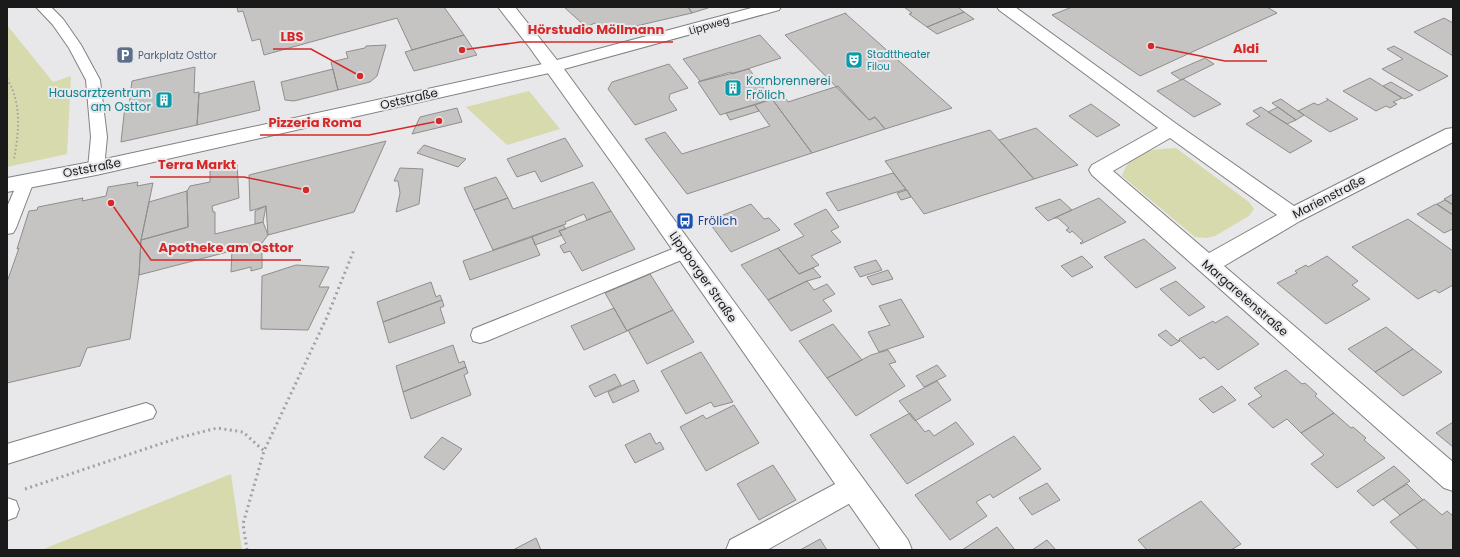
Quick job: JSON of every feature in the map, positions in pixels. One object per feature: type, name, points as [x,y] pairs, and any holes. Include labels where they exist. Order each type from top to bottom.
[{"type":"street","name":"Lippborger Straße","points":[[506,7],[536,44],[685,251],[852,488],[898,550]]},
{"type":"street","name":"Lippweg","points":[[552,67],[772,7]]},
{"type":"street","points":[[1005,7],[1170,129],[1293,216]]},
{"type":"street","name":"Oststraße","points":[[13,184],[96,168],[552,67]]},
{"type":"street","name":"Margaretenstraße","points":[[1170,129],[1100,170],[1207,265],[1453,478]]},
{"type":"street","name":"Marienstraße","points":[[1207,265],[1293,216],[1453,134]]},
{"type":"street","points":[[740,550],[852,488]]},
{"type":"lane","points":[[43,7],[58,22],[76,48],[93,80],[99,137],[96,168]]},
{"type":"lane","points":[[7,228],[13,184]]},
{"type":"lane","points":[[480,335],[685,251]]},
{"type":"lane","points":[[7,454],[146,412]]},
{"type":"path","points":[[7,79],[16,94],[19,116],[13,184]]},
{"type":"path","points":[[247,550],[243,524],[264,451],[327,318],[354,250]]},
{"type":"path","points":[[7,509],[12,493],[178,438],[217,428],[243,432],[264,451]]},
{"type":"green space","points":[[7,25],[53,82],[71,76],[67,154],[7,167]]},
{"type":"green space","points":[[529,91],[560,129],[507,145],[466,107]]},
{"type":"green space","points":[[1176,148],[1249,202],[1254,209],[1249,216],[1215,236],[1207,238],[1195,237],[1122,176],[1126,167],[1137,156],[1151,150]]},
{"type":"green space","points":[[231,474],[242,550],[41,550]]},
{"type":"building","points":[[237,7],[444,7],[464,35],[412,50],[397,18],[264,55],[260,39],[252,41],[243,11],[238,12]]},
{"type":"building","points":[[564,7],[688,7],[692,13],[606,33],[595,23],[586,27]]},
{"type":"building","points":[[688,7],[711,7],[692,13]]},
{"type":"building","points":[[904,7],[958,7],[964,12],[927,27],[909,14],[912,13]]},
{"type":"building","points":[[1072,7],[1267,7],[1277,13],[1140,76],[1052,15]]},
{"type":"building","points":[[964,12],[974,19],[937,34],[927,27]]},
{"type":"building","name":"Stadttheater Filou","points":[[846,13],[952,108],[885,129],[875,117],[869,120],[785,35]]},
{"type":"building","points":[[1444,18],[1453,23],[1453,56],[1414,32]]},
{"type":"building","points":[[464,35],[477,55],[414,71],[405,52]]},
{"type":"building","points":[[760,35],[781,58],[732,74],[731,72],[700,81],[683,59]]},
{"type":"building","points":[[386,45],[377,76],[370,82],[338,90],[331,62],[348,58],[346,52],[365,48],[366,46]]},
{"type":"building","points":[[1394,46],[1448,76],[1419,91],[1382,69],[1403,59],[1387,49]]},
{"type":"building","points":[[1205,58],[1214,64],[1181,80],[1171,73]]},
{"type":"building","points":[[669,64],[688,88],[670,94],[669,99],[677,110],[635,125],[608,89],[612,82]]},
{"type":"building","name":"Hausarztzentrum am Osttor","points":[[195,67],[194,93],[199,92],[197,125],[121,142],[125,106],[129,105],[132,81]]},
{"type":"building","points":[[333,69],[338,90],[294,101],[285,100],[281,82]]},
{"type":"building","name":"Kornbrennerei Frölich","points":[[749,69],[772,99],[720,115],[698,82]]},
{"type":"building","points":[[1370,78],[1402,98],[1393,102],[1397,104],[1390,108],[1386,106],[1376,111],[1343,91]]},
{"type":"building","points":[[1183,79],[1221,104],[1194,117],[1157,91]]},
{"type":"building","points":[[254,81],[260,110],[197,125],[199,94]]},
{"type":"building","points":[[1391,82],[1413,95],[1404,99],[1383,86]]},
{"type":"building","points":[[838,86],[869,120],[875,117],[885,129],[812,153],[772,99],[784,96],[788,102]]},
{"type":"building","points":[[1326,98],[1358,119],[1330,132],[1298,111],[1314,103],[1318,105],[1328,100]]},
{"type":"building","points":[[772,99],[812,153],[687,194],[645,139],[665,132],[682,154],[770,126],[755,105]]},
{"type":"building","points":[[1281,99],[1304,115],[1296,120],[1272,103]]},
{"type":"building","points":[[1091,104],[1120,125],[1097,137],[1069,116]]},
{"type":"building","points":[[755,105],[759,111],[730,120],[726,113]]},
{"type":"building","points":[[1261,107],[1312,141],[1290,153],[1246,124],[1260,116],[1253,111]]},
{"type":"building","points":[[1278,107],[1296,120],[1287,124],[1268,112]]},
{"type":"building","points":[[457,108],[462,122],[412,134],[420,117]]},
{"type":"building","points":[[1036,128],[1078,165],[1034,179],[999,140]]},
{"type":"building","points":[[990,130],[1034,179],[924,214],[885,161]]},
{"type":"building","points":[[565,138],[583,166],[541,182],[535,171],[517,177],[507,159]]},
{"type":"building","points":[[386,141],[354,212],[268,235],[266,206],[250,211],[249,175]]},
{"type":"building","points":[[424,145],[466,159],[458,167],[417,153]]},
{"type":"building","points":[[237,164],[239,198],[212,206],[213,212],[215,212],[215,234],[263,222],[268,235],[262,243],[139,275],[141,240],[188,227],[187,191],[190,186],[210,182],[210,171]]},
{"type":"building","points":[[400,168],[423,169],[419,204],[396,212],[400,193],[398,181],[394,181]]},
{"type":"building","points":[[893,173],[906,189],[838,211],[826,193]]},
{"type":"building","points":[[496,177],[508,198],[474,210],[464,188]]},
{"type":"building","points":[[138,182],[137,186],[153,183],[141,240],[139,275],[130,339],[87,348],[80,366],[7,383],[7,282],[19,248],[17,249],[29,211],[37,210],[38,207],[83,198],[82,201],[106,196],[108,187]]},
{"type":"building","points":[[593,182],[611,211],[587,220],[584,214],[565,222],[566,224],[493,250],[474,210],[508,198],[513,209]]},
{"type":"building","points":[[907,190],[911,197],[901,200],[897,193]]},
{"type":"building","points":[[187,191],[188,227],[141,240],[149,202]]},
{"type":"building","points":[[1453,194],[1453,205],[1444,199]]},
{"type":"building","points":[[1099,198],[1126,222],[1081,244],[1080,243],[1083,241],[1072,231],[1070,233],[1066,230],[1069,228],[1058,218],[1054,218]]},
{"type":"building","points":[[1060,199],[1072,210],[1048,221],[1035,208]]},
{"type":"building","points":[[1445,200],[1453,205],[1453,215],[1437,204]]},
{"type":"building","points":[[751,204],[764,219],[769,218],[780,230],[731,252],[708,221]]},
{"type":"building","points":[[1436,204],[1453,215],[1453,229],[1444,233],[1417,214]]},
{"type":"building","points":[[266,206],[263,222],[255,224],[255,211]]},
{"type":"building","points":[[826,209],[839,227],[831,231],[841,242],[811,256],[819,265],[799,274],[778,248],[804,236],[794,224]]},
{"type":"building","points":[[611,211],[635,249],[582,271],[570,251],[564,253],[560,246],[566,243],[559,231]]},
{"type":"building","points":[[1408,219],[1453,251],[1453,285],[1439,293],[1435,290],[1418,299],[1352,247]]},
{"type":"building","points":[[563,225],[566,229],[559,231],[562,235],[535,245],[532,237]]},
{"type":"building","points":[[532,237],[540,255],[470,280],[463,261]]},
{"type":"building","points":[[1144,239],[1176,268],[1136,288],[1104,257]]},
{"type":"building","points":[[262,243],[262,268],[251,271],[251,267],[231,272],[232,250]]},
{"type":"building","points":[[778,248],[799,274],[813,268],[821,277],[807,281],[768,300],[741,265]]},
{"type":"building","points":[[1082,256],[1093,267],[1072,277],[1061,266]]},
{"type":"building","points":[[1327,256],[1358,281],[1352,285],[1370,299],[1326,324],[1277,283],[1297,273],[1295,271],[1306,265],[1308,267]]},
{"type":"building","points":[[876,260],[882,270],[860,277],[854,267]]},
{"type":"building","points":[[296,265],[329,267],[319,287],[329,287],[308,330],[261,329],[262,276]]},
{"type":"building","points":[[888,270],[893,279],[872,285],[867,277]]},
{"type":"building","points":[[650,274],[673,310],[627,331],[605,293]]},
{"type":"building","points":[[807,281],[814,290],[827,284],[835,294],[823,300],[832,311],[791,331],[768,300]]},
{"type":"building","points":[[1176,281],[1205,307],[1189,316],[1160,289]]},
{"type":"building","points":[[431,282],[436,297],[440,295],[442,300],[383,322],[377,302]]},
{"type":"building","points":[[901,299],[924,337],[879,352],[868,332],[890,325],[879,306]]},
{"type":"building","points":[[442,300],[444,306],[440,308],[445,323],[389,343],[383,322]]},
{"type":"building","points":[[614,308],[627,331],[584,350],[571,326]]},
{"type":"building","points":[[673,310],[694,342],[647,364],[628,330]]},
{"type":"building","points":[[1227,316],[1259,344],[1218,370],[1204,357],[1200,359],[1179,339],[1213,321],[1215,323]]},
{"type":"building","points":[[833,324],[862,360],[827,378],[799,341]]},
{"type":"building","points":[[1386,327],[1413,349],[1375,372],[1348,349]]},
{"type":"building","points":[[1166,330],[1180,341],[1171,346],[1158,335]]},
{"type":"building","points":[[453,345],[459,363],[464,361],[466,367],[403,392],[396,366]]},
{"type":"building","points":[[1413,349],[1442,372],[1403,396],[1375,372]]},
{"type":"building","points":[[888,350],[896,362],[889,364],[905,386],[856,416],[827,378],[871,355]]},
{"type":"building","points":[[701,352],[733,402],[714,407],[711,402],[686,414],[661,371]]},
{"type":"building","points":[[937,365],[946,376],[924,387],[916,376]]},
{"type":"building","points":[[466,367],[468,373],[464,375],[471,395],[411,419],[403,392]]},
{"type":"building","points":[[1286,370],[1302,384],[1305,383],[1317,394],[1315,396],[1334,413],[1301,433],[1287,419],[1273,428],[1248,404],[1262,396],[1254,388]]},
{"type":"building","points":[[615,374],[621,385],[595,397],[589,386]]},
{"type":"building","points":[[634,380],[639,391],[613,403],[608,392]]},
{"type":"building","points":[[937,381],[951,400],[915,421],[899,401]]},
{"type":"building","points":[[1222,386],[1236,400],[1213,413],[1199,399]]},
{"type":"building","points":[[734,405],[759,443],[706,471],[680,427],[703,415],[706,419]]},
{"type":"building","points":[[910,413],[925,432],[929,430],[934,436],[956,422],[974,444],[907,484],[870,435]]},
{"type":"building","points":[[1334,413],[1351,428],[1353,427],[1366,438],[1364,440],[1385,458],[1337,488],[1311,464],[1324,455],[1301,433]]},
{"type":"building","points":[[1453,422],[1453,447],[1436,433]]},
{"type":"building","points":[[650,433],[656,444],[660,442],[664,449],[635,463],[625,445]]},
{"type":"building","points":[[1014,436],[1041,469],[993,498],[990,494],[976,502],[987,516],[950,540],[915,495]]},
{"type":"building","points":[[442,437],[462,449],[444,470],[424,457]]},
{"type":"building","points":[[773,465],[796,500],[759,520],[737,484]]},
{"type":"building","points":[[1394,466],[1410,481],[1373,506],[1357,491]]},
{"type":"building","points":[[1047,483],[1060,500],[1032,515],[1019,498]]},
{"type":"building","points":[[1407,484],[1423,500],[1400,515],[1383,499]]},
{"type":"building","points":[[1424,499],[1442,515],[1447,511],[1453,516],[1453,550],[1419,550],[1390,522]]},
{"type":"building","points":[[1201,501],[1241,544],[1231,550],[1147,550],[1138,540]]},
{"type":"building","points":[[997,527],[1015,550],[962,550]]},
{"type":"building","points":[[536,538],[541,550],[513,550]]},
{"type":"building","points":[[820,539],[827,550],[800,550]]},
{"type":"building","points":[[1047,540],[1056,550],[1032,550]]},
{"type":"place","name":"Aldi","points":[[1151,46]]},
{"type":"place","name":"Hörstudio Möllmann","points":[[462,50]]},
{"type":"place","name":"Parkplatz Osttor","points":[[125,55]]},
{"type":"place","name":"Stadttheater Filou","points":[[854,60]]},
{"type":"place","name":"LBS","points":[[360,76]]},
{"type":"place","name":"Kornbrennerei Frölich","points":[[733,88]]},
{"type":"place","name":"Hausarztzentrum am Osttor","points":[[164,100]]},
{"type":"place","name":"Pizzeria Roma","points":[[439,121]]},
{"type":"place","name":"Terra Markt","points":[[306,190]]},
{"type":"place","name":"Apotheke am Osttor","points":[[111,203]]},
{"type":"place","name":"Frölich","points":[[685,221]]}]
